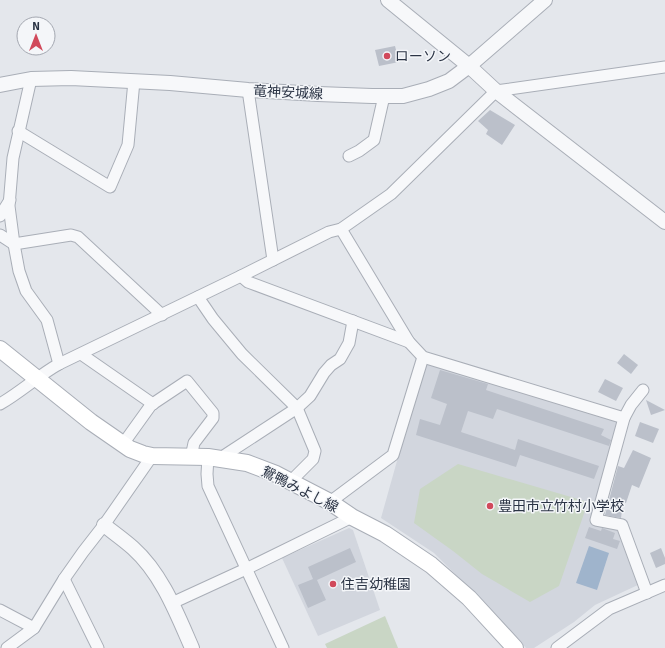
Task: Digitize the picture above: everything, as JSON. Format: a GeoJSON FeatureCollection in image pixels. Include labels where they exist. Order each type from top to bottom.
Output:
{"type":"FeatureCollection","features":[{"type":"Feature","properties":{"kind":"main road","name":"鴛鴨みよし線"},"geometry":{"type":"LineString","coordinates":[[0,349],[91,422],[130,448],[152,456],[213,458],[247,464],[276,474],[330,502],[352,517],[385,534],[431,565],[469,598],[515,648]]}},
{"type":"Feature","properties":{"kind":"street"},"geometry":{"type":"LineString","coordinates":[[388,0],[469,66],[496,91],[665,222]]}},
{"type":"Feature","properties":{"kind":"street","name":"竜神安城線"},"geometry":{"type":"LineString","coordinates":[[0,85],[30,79],[71,78],[170,83],[318,94],[403,96],[429,89],[449,81],[469,66],[545,0]]}},
{"type":"Feature","properties":{"kind":"street"},"geometry":{"type":"LineString","coordinates":[[0,404],[38,380],[48,370],[328,232],[341,229],[391,194],[496,91],[665,67]]}},
{"type":"Feature","properties":{"kind":"street"},"geometry":{"type":"LineString","coordinates":[[30,79],[12,158],[9,206],[19,271],[26,291],[47,320],[60,364]]}},
{"type":"Feature","properties":{"kind":"street"},"geometry":{"type":"LineString","coordinates":[[18,132],[110,186],[128,145],[134,81]]}},
{"type":"Feature","properties":{"kind":"street"},"geometry":{"type":"LineString","coordinates":[[248,90],[273,260]]}},
{"type":"Feature","properties":{"kind":"street"},"geometry":{"type":"LineString","coordinates":[[349,156],[374,140],[384,96]]}},
{"type":"Feature","properties":{"kind":"street"},"geometry":{"type":"LineString","coordinates":[[0,216],[10,200]]}},
{"type":"Feature","properties":{"kind":"street"},"geometry":{"type":"LineString","coordinates":[[341,229],[409,342],[423,357],[624,418]]}},
{"type":"Feature","properties":{"kind":"street"},"geometry":{"type":"LineString","coordinates":[[0,235],[14,244],[71,235],[78,237],[162,315]]}},
{"type":"Feature","properties":{"kind":"street"},"geometry":{"type":"LineString","coordinates":[[241,276],[248,282],[409,342]]}},
{"type":"Feature","properties":{"kind":"street"},"geometry":{"type":"LineString","coordinates":[[198,297],[213,319],[242,354],[297,408],[315,451],[313,459],[290,482]]}},
{"type":"Feature","properties":{"kind":"street"},"geometry":{"type":"LineString","coordinates":[[283,648],[208,486],[207,474],[213,458],[297,408],[310,396],[324,373],[331,365],[340,359],[349,343],[353,321]]}},
{"type":"Feature","properties":{"kind":"street"},"geometry":{"type":"LineString","coordinates":[[82,354],[153,404]]}},
{"type":"Feature","properties":{"kind":"street"},"geometry":{"type":"LineString","coordinates":[[330,502],[393,455],[423,357]]}},
{"type":"Feature","properties":{"kind":"street"},"geometry":{"type":"LineString","coordinates":[[124,444],[153,404],[187,381],[214,413],[213,418],[194,443],[191,457]]}},
{"type":"Feature","properties":{"kind":"street"},"geometry":{"type":"LineString","coordinates":[[644,390],[631,405],[624,418],[596,520],[622,525],[647,594]]}},
{"type":"Feature","properties":{"kind":"street"},"geometry":{"type":"LineString","coordinates":[[9,647],[34,628],[64,579],[104,526],[152,456]]}},
{"type":"Feature","properties":{"kind":"street"},"geometry":{"type":"LineString","coordinates":[[172,603],[246,569],[352,517]]}},
{"type":"Feature","properties":{"kind":"street"},"geometry":{"type":"LineString","coordinates":[[104,526],[134,549],[158,578],[172,603],[192,648]]}},
{"type":"Feature","properties":{"kind":"street"},"geometry":{"type":"LineString","coordinates":[[64,579],[98,648]]}},
{"type":"Feature","properties":{"kind":"street"},"geometry":{"type":"LineString","coordinates":[[557,648],[609,609],[665,585]]}},
{"type":"Feature","properties":{"kind":"street"},"geometry":{"type":"LineString","coordinates":[[0,610],[34,628]]}},
{"type":"Feature","properties":{"kind":"shaded area","name":"豊田市立竹村小学校"},"geometry":{"type":"Polygon","coordinates":[[[425,361],[619,421],[601,493],[591,523],[617,528],[640,584],[595,605],[574,622],[534,648],[526,648],[489,608],[434,553],[381,518],[425,361]]]}},
{"type":"Feature","properties":{"kind":"shaded area","name":"住吉幼稚園"},"geometry":{"type":"Polygon","coordinates":[[[349,528],[353,530],[380,610],[318,636],[282,558],[349,528]]]}},
{"type":"Feature","properties":{"kind":"green space"},"geometry":{"type":"Polygon","coordinates":[[[458,464],[588,502],[559,586],[530,602],[482,574],[414,523],[420,489],[458,464]]]}},
{"type":"Feature","properties":{"kind":"green space"},"geometry":{"type":"Polygon","coordinates":[[[385,616],[398,648],[327,648],[325,644],[385,616]]]}},
{"type":"Feature","properties":{"kind":"water"},"geometry":{"type":"Polygon","coordinates":[[[589,546],[609,553],[597,590],[576,583],[589,546]]]}},
{"type":"Feature","properties":{"kind":"building","name":"ローソン"},"geometry":{"type":"Polygon","coordinates":[[[395,46],[399,62],[379,66],[375,50],[395,46]]]}},
{"type":"Feature","properties":{"kind":"building"},"geometry":{"type":"Polygon","coordinates":[[[490,110],[515,125],[502,145],[486,134],[488,130],[478,121],[490,110]]]}},
{"type":"Feature","properties":{"kind":"building"},"geometry":{"type":"Polygon","coordinates":[[[624,354],[638,365],[631,374],[617,363],[624,354]]]}},
{"type":"Feature","properties":{"kind":"building"},"geometry":{"type":"Polygon","coordinates":[[[440,370],[488,384],[486,390],[604,429],[601,435],[611,440],[609,446],[497,409],[493,419],[468,411],[461,432],[515,450],[518,439],[599,466],[594,479],[520,455],[516,467],[416,435],[420,419],[440,425],[447,404],[431,398],[440,370]]]}},
{"type":"Feature","properties":{"kind":"building"},"geometry":{"type":"Polygon","coordinates":[[[605,379],[623,388],[616,401],[598,392],[605,379]]]}},
{"type":"Feature","properties":{"kind":"building"},"geometry":{"type":"Polygon","coordinates":[[[646,400],[665,410],[651,415],[646,400]]]}},
{"type":"Feature","properties":{"kind":"building"},"geometry":{"type":"Polygon","coordinates":[[[640,422],[659,429],[653,443],[635,436],[640,422]]]}},
{"type":"Feature","properties":{"kind":"building"},"geometry":{"type":"Polygon","coordinates":[[[633,450],[651,458],[639,488],[632,485],[626,503],[623,502],[621,518],[605,515],[618,466],[624,468],[633,450]]]}},
{"type":"Feature","properties":{"kind":"building"},"geometry":{"type":"Polygon","coordinates":[[[589,527],[601,531],[602,528],[615,533],[613,539],[620,541],[617,549],[585,538],[589,527]]]}},
{"type":"Feature","properties":{"kind":"building"},"geometry":{"type":"Polygon","coordinates":[[[350,548],[356,562],[317,580],[326,600],[308,608],[298,585],[313,579],[308,567],[350,548]]]}},
{"type":"Feature","properties":{"kind":"building"},"geometry":{"type":"Polygon","coordinates":[[[661,548],[665,558],[665,564],[656,568],[650,553],[661,548]]]}},
{"type":"Feature","properties":{"kind":"place","name":"ローソン"},"geometry":{"type":"Point","coordinates":[387,56]}},
{"type":"Feature","properties":{"kind":"place","name":"豊田市立竹村小学校"},"geometry":{"type":"Point","coordinates":[490,506]}},
{"type":"Feature","properties":{"kind":"place","name":"住吉幼稚園"},"geometry":{"type":"Point","coordinates":[333,584]}}]}
